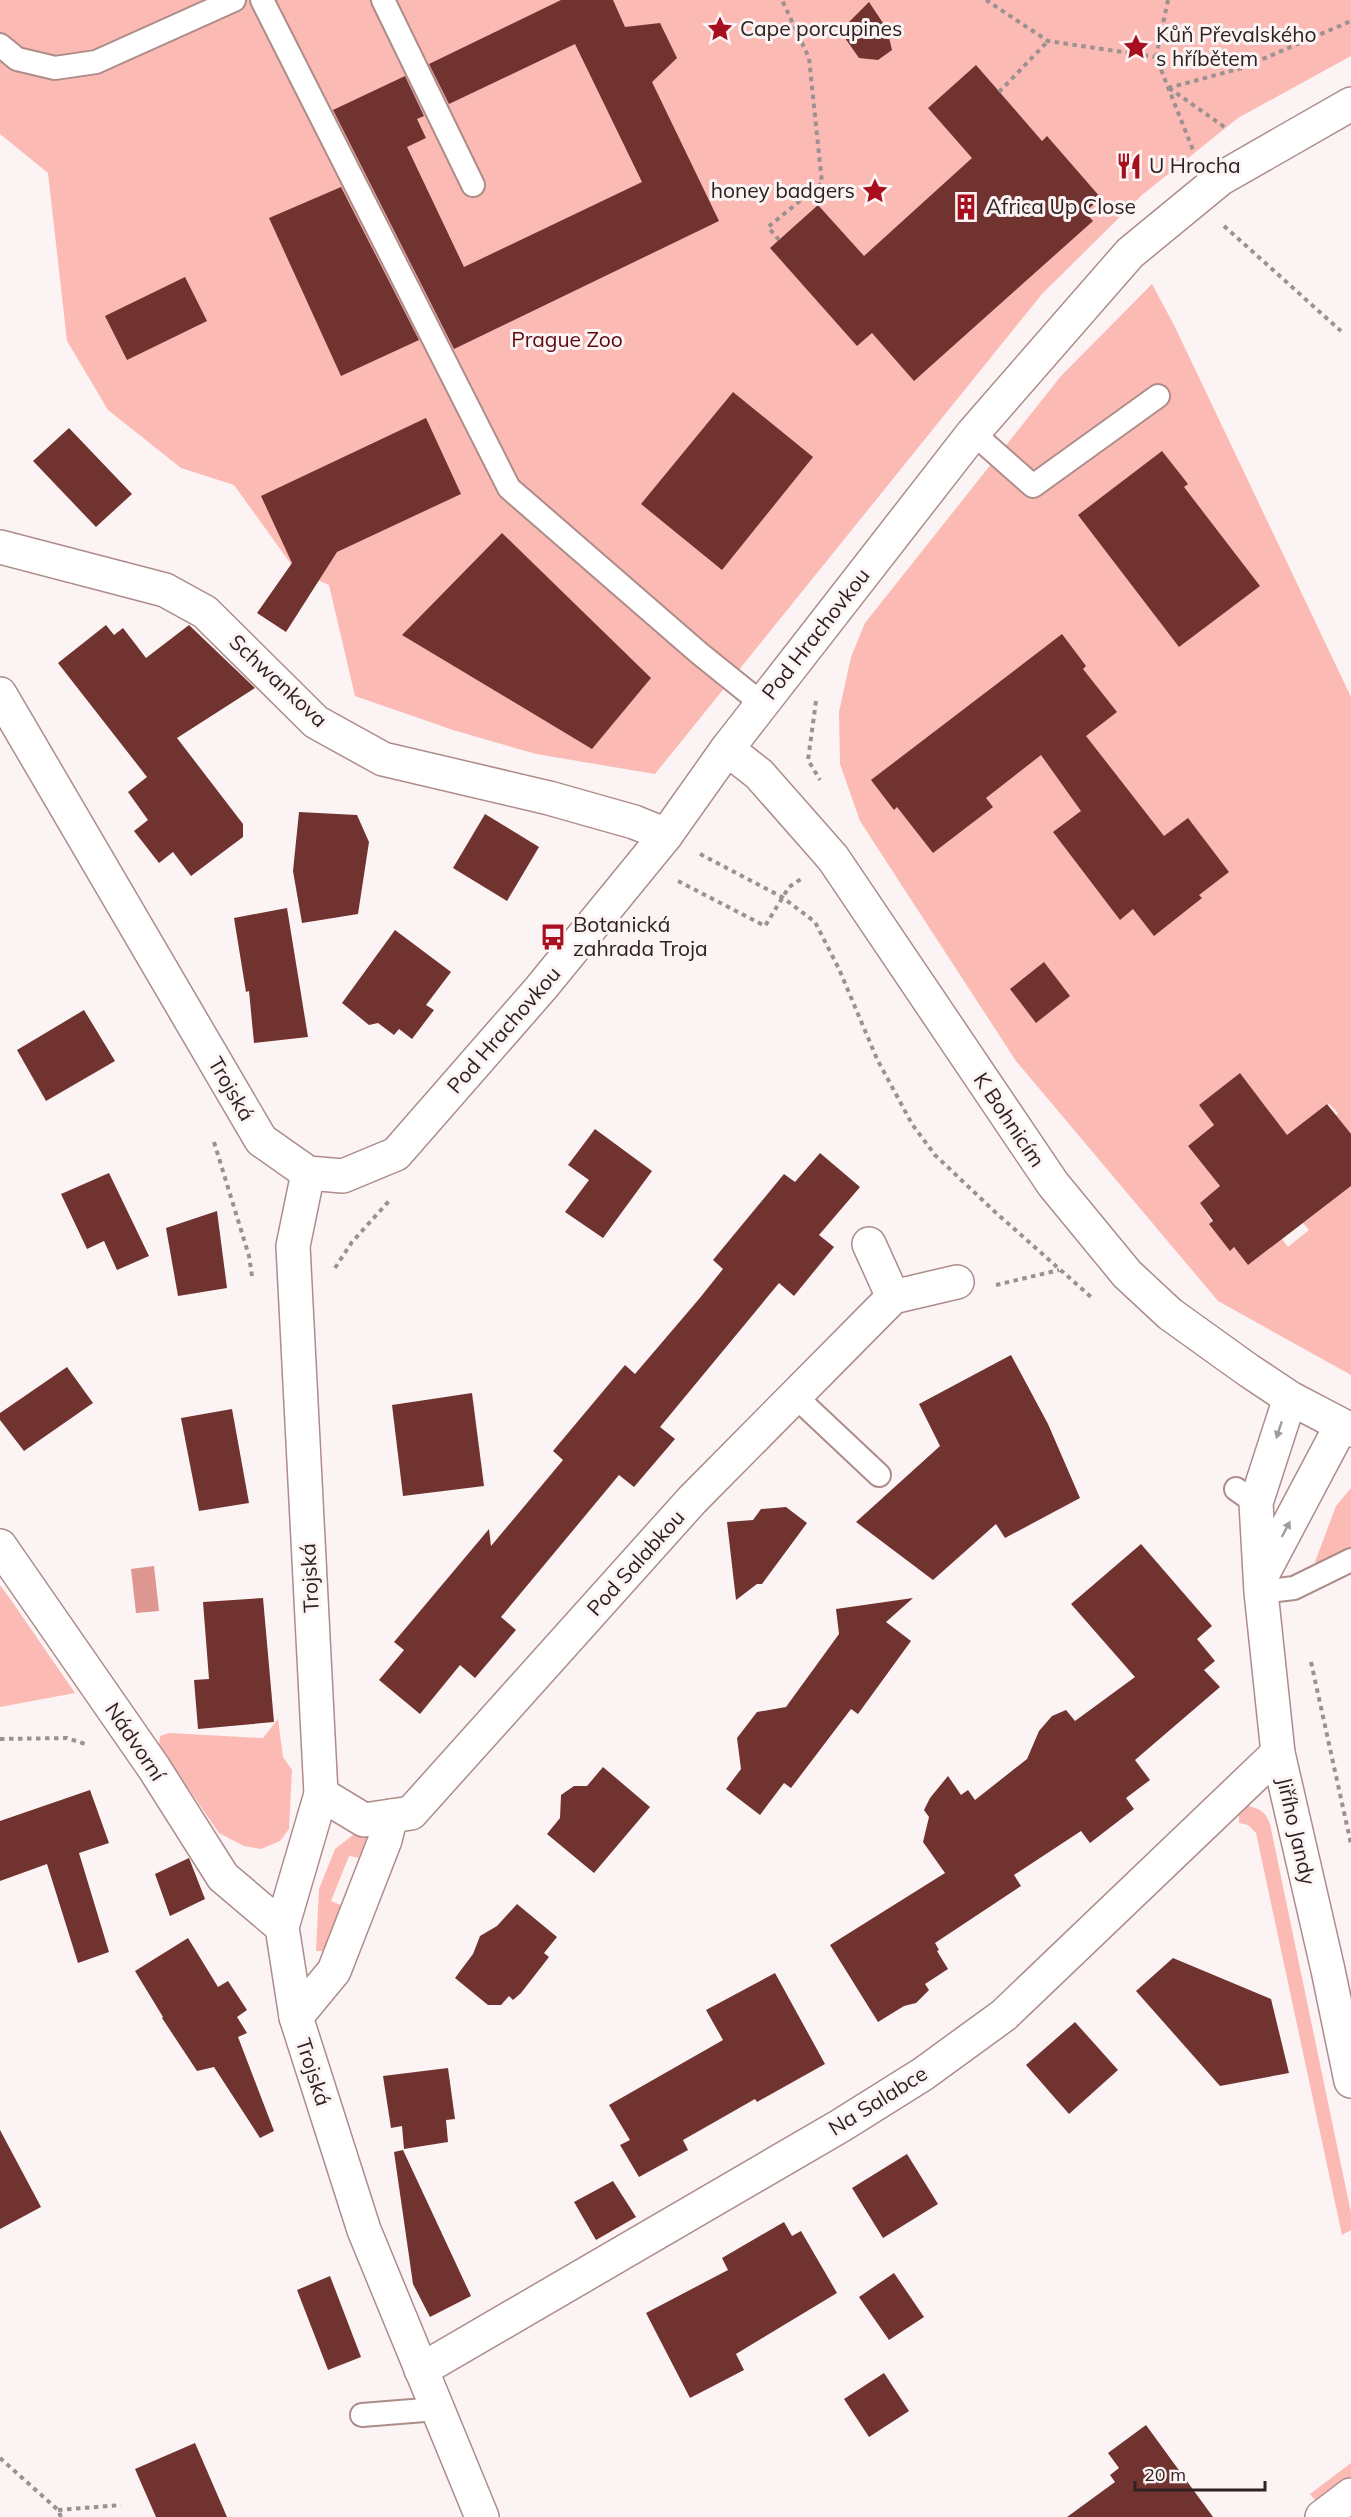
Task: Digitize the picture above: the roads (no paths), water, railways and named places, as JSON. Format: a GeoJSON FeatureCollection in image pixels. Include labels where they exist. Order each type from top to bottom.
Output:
{"type":"FeatureCollection","features":[{"type":"Feature","properties":{"kind":"street","name":"Pod Hrachovkou"},"geometry":{"type":"LineString","coordinates":[[308,1173],[343,1176],[396,1154],[541,988],[666,835],[761,703],[973,433],[1130,253],[1220,179],[1351,104]]}},
{"type":"Feature","properties":{"kind":"street","name":"Schwankova"},"geometry":{"type":"LineString","coordinates":[[0,547],[165,590],[205,612],[316,722],[383,759],[549,798],[634,822],[666,835]]}},
{"type":"Feature","properties":{"kind":"street","name":"Trojská"},"geometry":{"type":"LineString","coordinates":[[0,694],[261,1140],[308,1173],[293,1246],[321,1794],[282,1927],[296,2017],[364,2230],[482,2517]]}},
{"type":"Feature","properties":{"kind":"street","name":"K Bohnicím"},"geometry":{"type":"LineString","coordinates":[[727,749],[759,774],[833,858],[1053,1184],[1128,1274],[1170,1314],[1290,1398],[1346,1428]]}},
{"type":"Feature","properties":{"kind":"street"},"geometry":{"type":"LineString","coordinates":[[869,1244],[893,1297],[957,1282]]}},
{"type":"Feature","properties":{"kind":"street","name":"Pod Salabkou"},"geometry":{"type":"LineString","coordinates":[[321,1794],[364,1820],[411,1813],[692,1500],[893,1297]]}},
{"type":"Feature","properties":{"kind":"street","name":"Jiřího Jandy"},"geometry":{"type":"LineString","coordinates":[[1290,1398],[1246,1496],[1261,1585],[1278,1753],[1351,2081]]}},
{"type":"Feature","properties":{"kind":"street"},"geometry":{"type":"LineString","coordinates":[[1261,1585],[1346,1428]]}},
{"type":"Feature","properties":{"kind":"street","name":"Nádvorní"},"geometry":{"type":"LineString","coordinates":[[0,1546],[148,1759],[223,1877],[282,1927]]}},
{"type":"Feature","properties":{"kind":"street","name":"Na Salabce"},"geometry":{"type":"LineString","coordinates":[[421,2370],[840,2126],[932,2067],[1004,2015],[1278,1753]]}},
{"type":"Feature","properties":{"kind":"street"},"geometry":{"type":"LineString","coordinates":[[296,2017],[334,1971],[385,1840],[391,1816]]}},
{"type":"Feature","properties":{"kind":"street"},"geometry":{"type":"LineString","coordinates":[[1322,2517],[1351,2496]]}},
{"type":"Feature","properties":{"kind":"lane"},"geometry":{"type":"LineString","coordinates":[[0,45],[17,59],[55,68],[96,62],[234,0]]}},
{"type":"Feature","properties":{"kind":"lane"},"geometry":{"type":"LineString","coordinates":[[262,0],[509,488],[699,653],[761,703]]}},
{"type":"Feature","properties":{"kind":"lane"},"geometry":{"type":"LineString","coordinates":[[383,0],[473,185]]}},
{"type":"Feature","properties":{"kind":"lane"},"geometry":{"type":"LineString","coordinates":[[973,433],[1033,486],[1158,396]]}},
{"type":"Feature","properties":{"kind":"lane"},"geometry":{"type":"LineString","coordinates":[[795,1396],[879,1475]]}},
{"type":"Feature","properties":{"kind":"lane"},"geometry":{"type":"LineString","coordinates":[[1261,1585],[1294,1588],[1351,1560]]}},
{"type":"Feature","properties":{"kind":"lane"},"geometry":{"type":"LineString","coordinates":[[362,2415],[437,2409]]}},
{"type":"Feature","properties":{"kind":"place","name":"Cape porcupines"},"geometry":{"type":"Point","coordinates":[720,29]}},
{"type":"Feature","properties":{"kind":"place","name":"Kůň Převalského s hříbětem"},"geometry":{"type":"Point","coordinates":[1136,47]}},
{"type":"Feature","properties":{"kind":"place","name":"U Hrocha"},"geometry":{"type":"Point","coordinates":[1129,166]}},
{"type":"Feature","properties":{"kind":"place","name":"honey badgers"},"geometry":{"type":"Point","coordinates":[875,191]}},
{"type":"Feature","properties":{"kind":"place","name":"Africa Up Close"},"geometry":{"type":"Point","coordinates":[966,207]}},
{"type":"Feature","properties":{"kind":"place","name":"Botanická zahrada Troja"},"geometry":{"type":"Point","coordinates":[553,937]}},
{"type":"Feature","properties":{"kind":"park label","name":"Prague Zoo"},"geometry":{"type":"Point","coordinates":[567,340]}}]}
